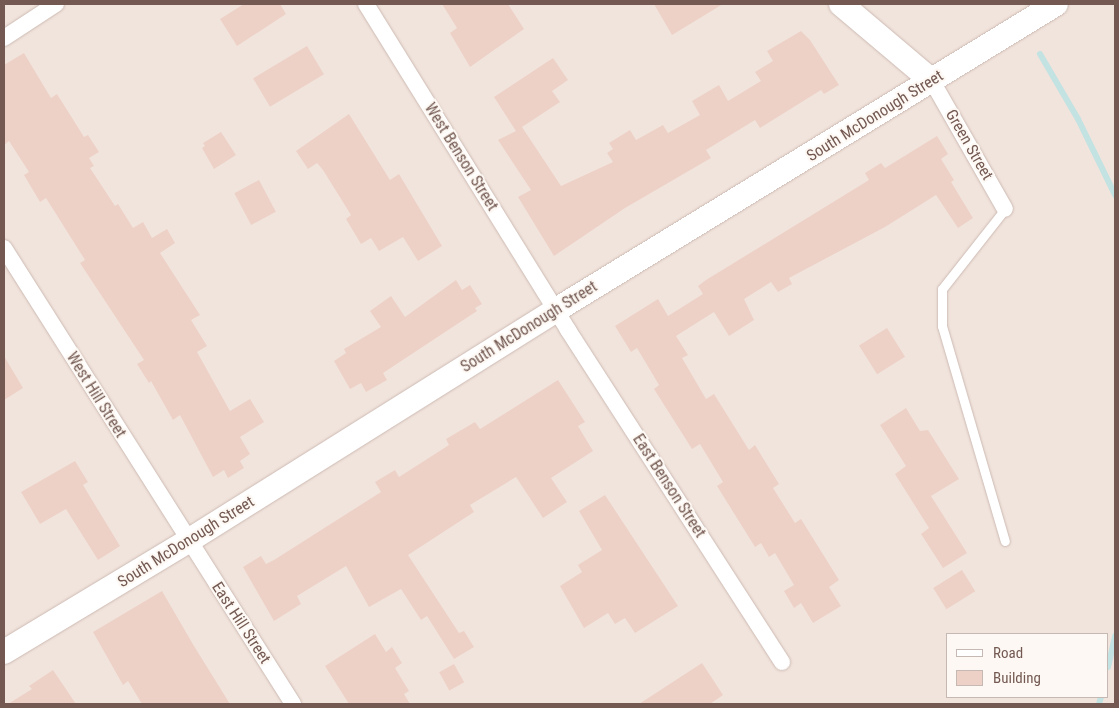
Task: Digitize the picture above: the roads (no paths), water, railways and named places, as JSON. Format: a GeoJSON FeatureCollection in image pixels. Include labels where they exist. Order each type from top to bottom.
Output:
{"type":"FeatureCollection","features":[{"type":"Feature","properties":{"kind":"street"},"geometry":{"type":"LineString","coordinates":[[4,38],[56,4]]}},
{"type":"Feature","properties":{"kind":"street","name":"West Benson Street"},"geometry":{"type":"LineString","coordinates":[[366,4],[556,310]]}},
{"type":"Feature","properties":{"kind":"street"},"geometry":{"type":"LineString","coordinates":[[841,4],[932,81]]}},
{"type":"Feature","properties":{"kind":"street","name":"South McDonough Street"},"geometry":{"type":"LineString","coordinates":[[4,652],[188,541],[556,310],[1056,4]]}},
{"type":"Feature","properties":{"kind":"street","name":"Green Street"},"geometry":{"type":"LineString","coordinates":[[932,81],[1005,209]]}},
{"type":"Feature","properties":{"kind":"street","name":"West Hill Street"},"geometry":{"type":"LineString","coordinates":[[4,248],[188,541]]}},
{"type":"Feature","properties":{"kind":"street","name":"East Benson Street"},"geometry":{"type":"LineString","coordinates":[[556,310],[782,662]]}},
{"type":"Feature","properties":{"kind":"street","name":"East Hill Street"},"geometry":{"type":"LineString","coordinates":[[188,541],[293,704]]}},
{"type":"Feature","properties":{"kind":"lane"},"geometry":{"type":"LineString","coordinates":[[1005,209],[942,289],[942,326],[1005,540]]}},
{"type":"Feature","properties":{"kind":"waterway"},"geometry":{"type":"LineString","coordinates":[[1040,54],[1078,119],[1115,195]]}},
{"type":"Feature","properties":{"kind":"waterway"},"geometry":{"type":"LineString","coordinates":[[1109,663],[1115,636]]}},
{"type":"Feature","properties":{"kind":"waterway"},"geometry":{"type":"LineString","coordinates":[[1099,704],[1101,698]]}}]}
